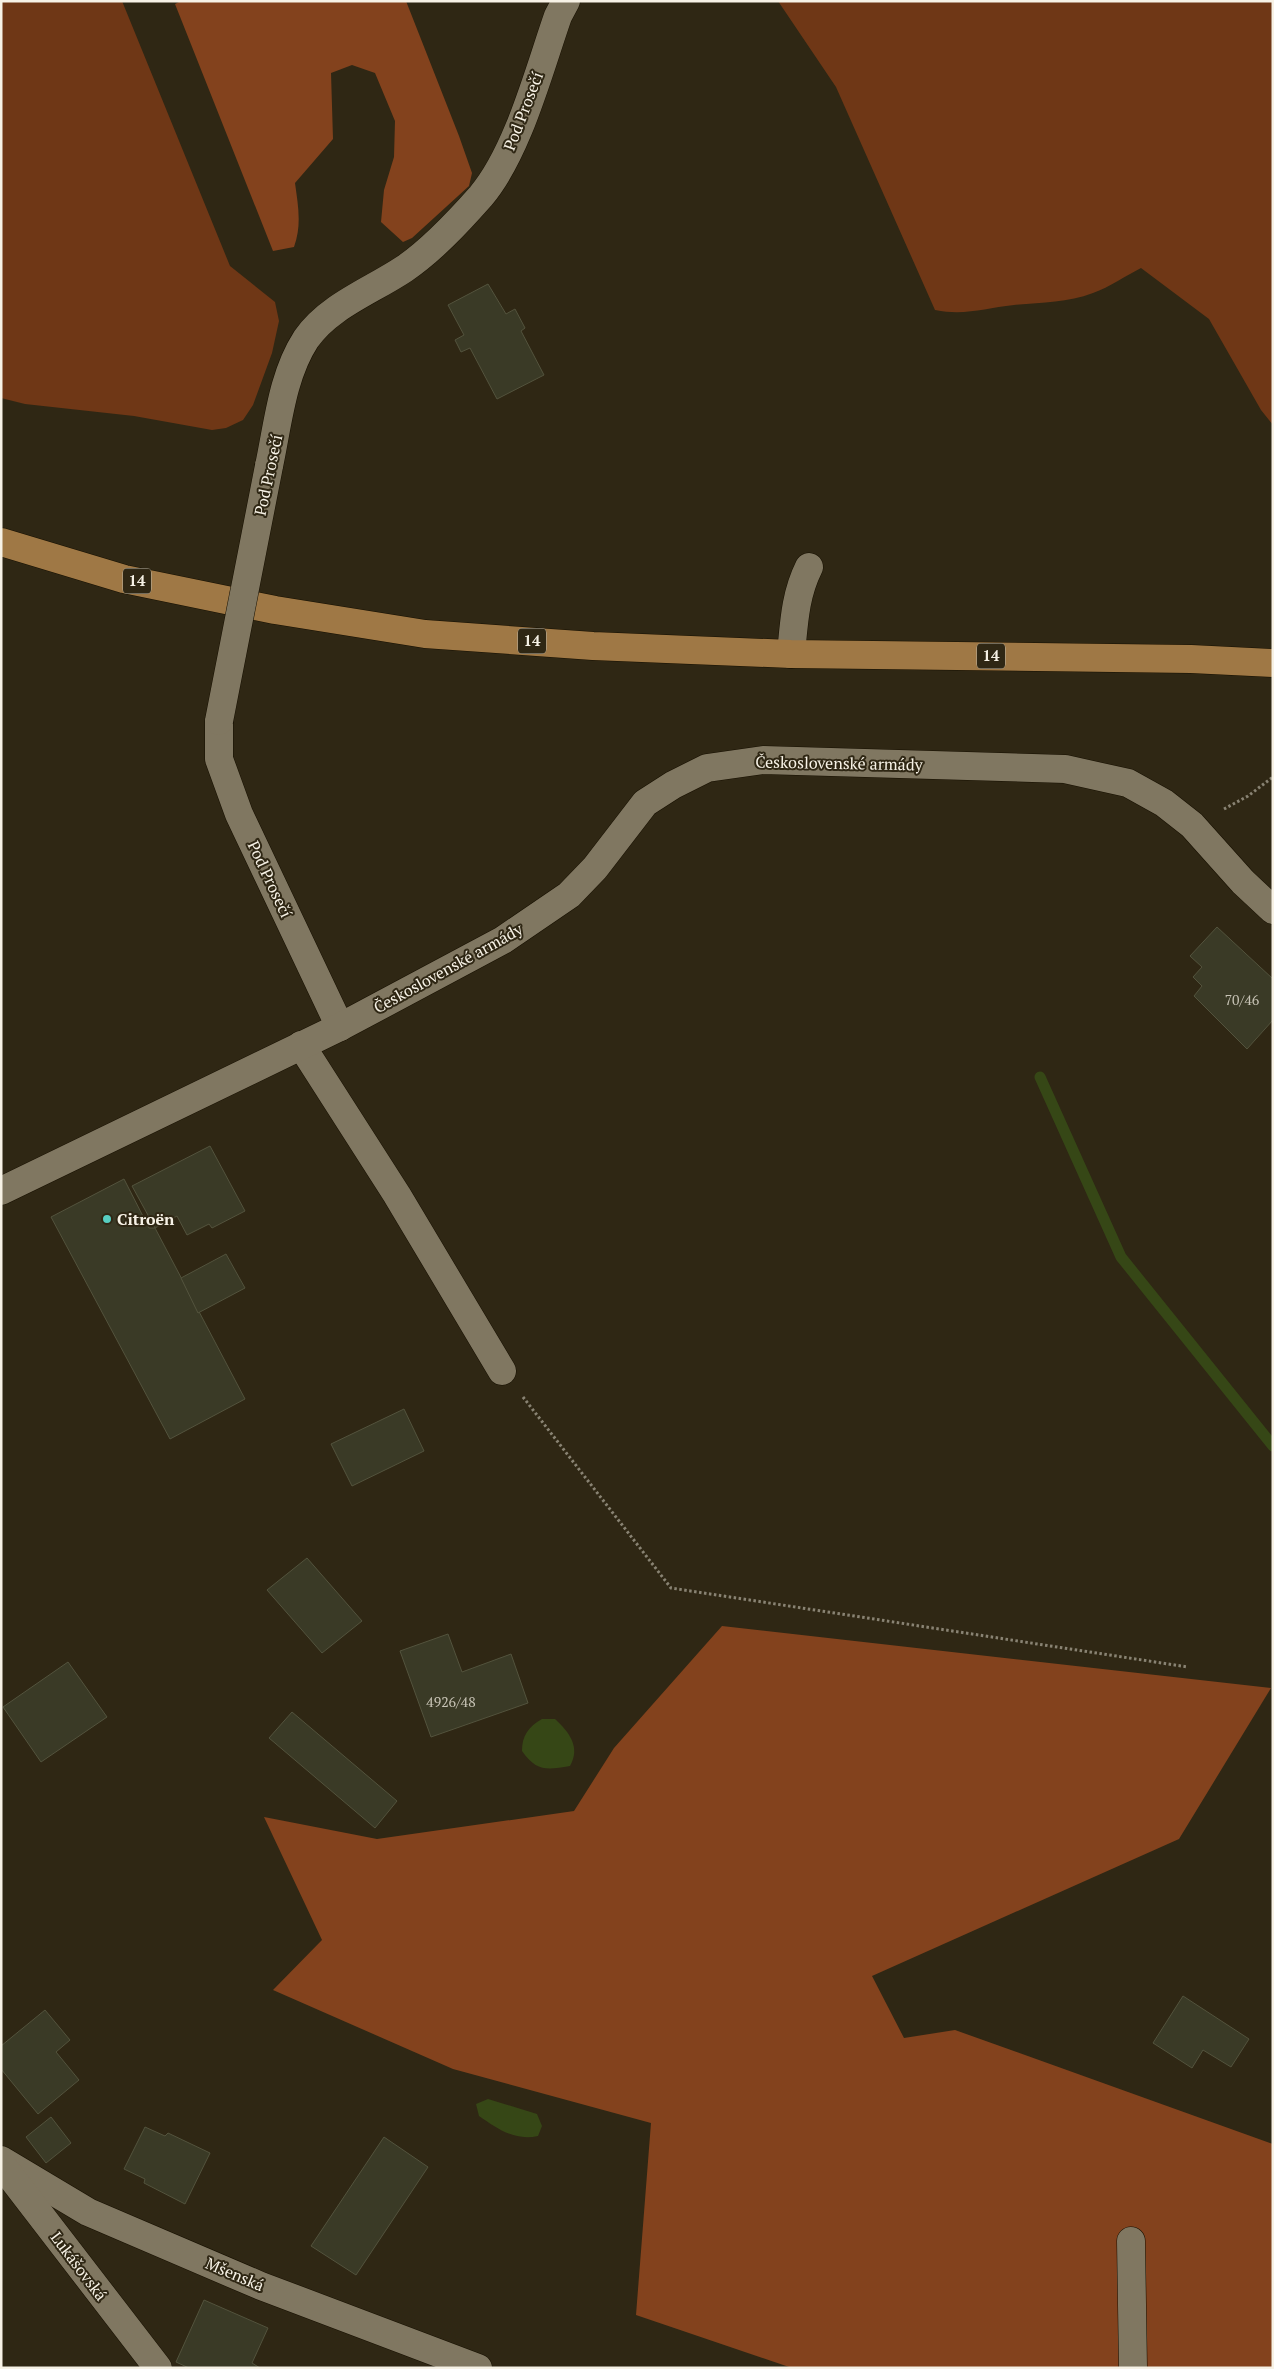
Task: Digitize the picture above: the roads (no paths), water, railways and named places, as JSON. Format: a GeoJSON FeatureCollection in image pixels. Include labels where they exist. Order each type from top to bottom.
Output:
{"type":"FeatureCollection","features":[{"type":"Feature","properties":{"kind":"main road","name":"14"},"geometry":{"type":"LineString","coordinates":[[1,542],[124,579],[275,610],[425,634],[593,646],[791,654],[1191,659],[1273,663]]}},
{"type":"Feature","properties":{"kind":"street","name":"Pod Prosečí"},"geometry":{"type":"LineString","coordinates":[[340,1027],[239,814],[219,758],[218,721],[290,369],[306,339],[329,314],[405,268],[438,240],[482,195],[510,149],[558,16],[566,1]]}},
{"type":"Feature","properties":{"kind":"street"},"geometry":{"type":"LineString","coordinates":[[791,654],[796,601],[800,586],[809,567]]}},
{"type":"Feature","properties":{"kind":"street","name":"Československé armády"},"geometry":{"type":"LineString","coordinates":[[1,1191],[340,1027],[503,940],[569,895],[595,868],[645,803],[672,784],[707,768],[763,760],[1066,769],[1128,783],[1164,803],[1192,825],[1243,882],[1273,910]]}},
{"type":"Feature","properties":{"kind":"street"},"geometry":{"type":"LineString","coordinates":[[301,1045],[397,1195],[502,1372]]}},
{"type":"Feature","properties":{"kind":"street","name":"Mšenská"},"geometry":{"type":"LineString","coordinates":[[1,2160],[88,2212],[261,2286],[478,2368]]}},
{"type":"Feature","properties":{"kind":"street","name":"Lukášovská"},"geometry":{"type":"LineString","coordinates":[[1,2164],[158,2368]]}},
{"type":"Feature","properties":{"kind":"street"},"geometry":{"type":"LineString","coordinates":[[1131,2241],[1133,2368]]}},
{"type":"Feature","properties":{"kind":"waterway"},"geometry":{"type":"LineString","coordinates":[[1040,1077],[1121,1257],[1273,1446]]}},
{"type":"Feature","properties":{"kind":"place","name":"Citroën"},"geometry":{"type":"Point","coordinates":[107,1219]}}]}
